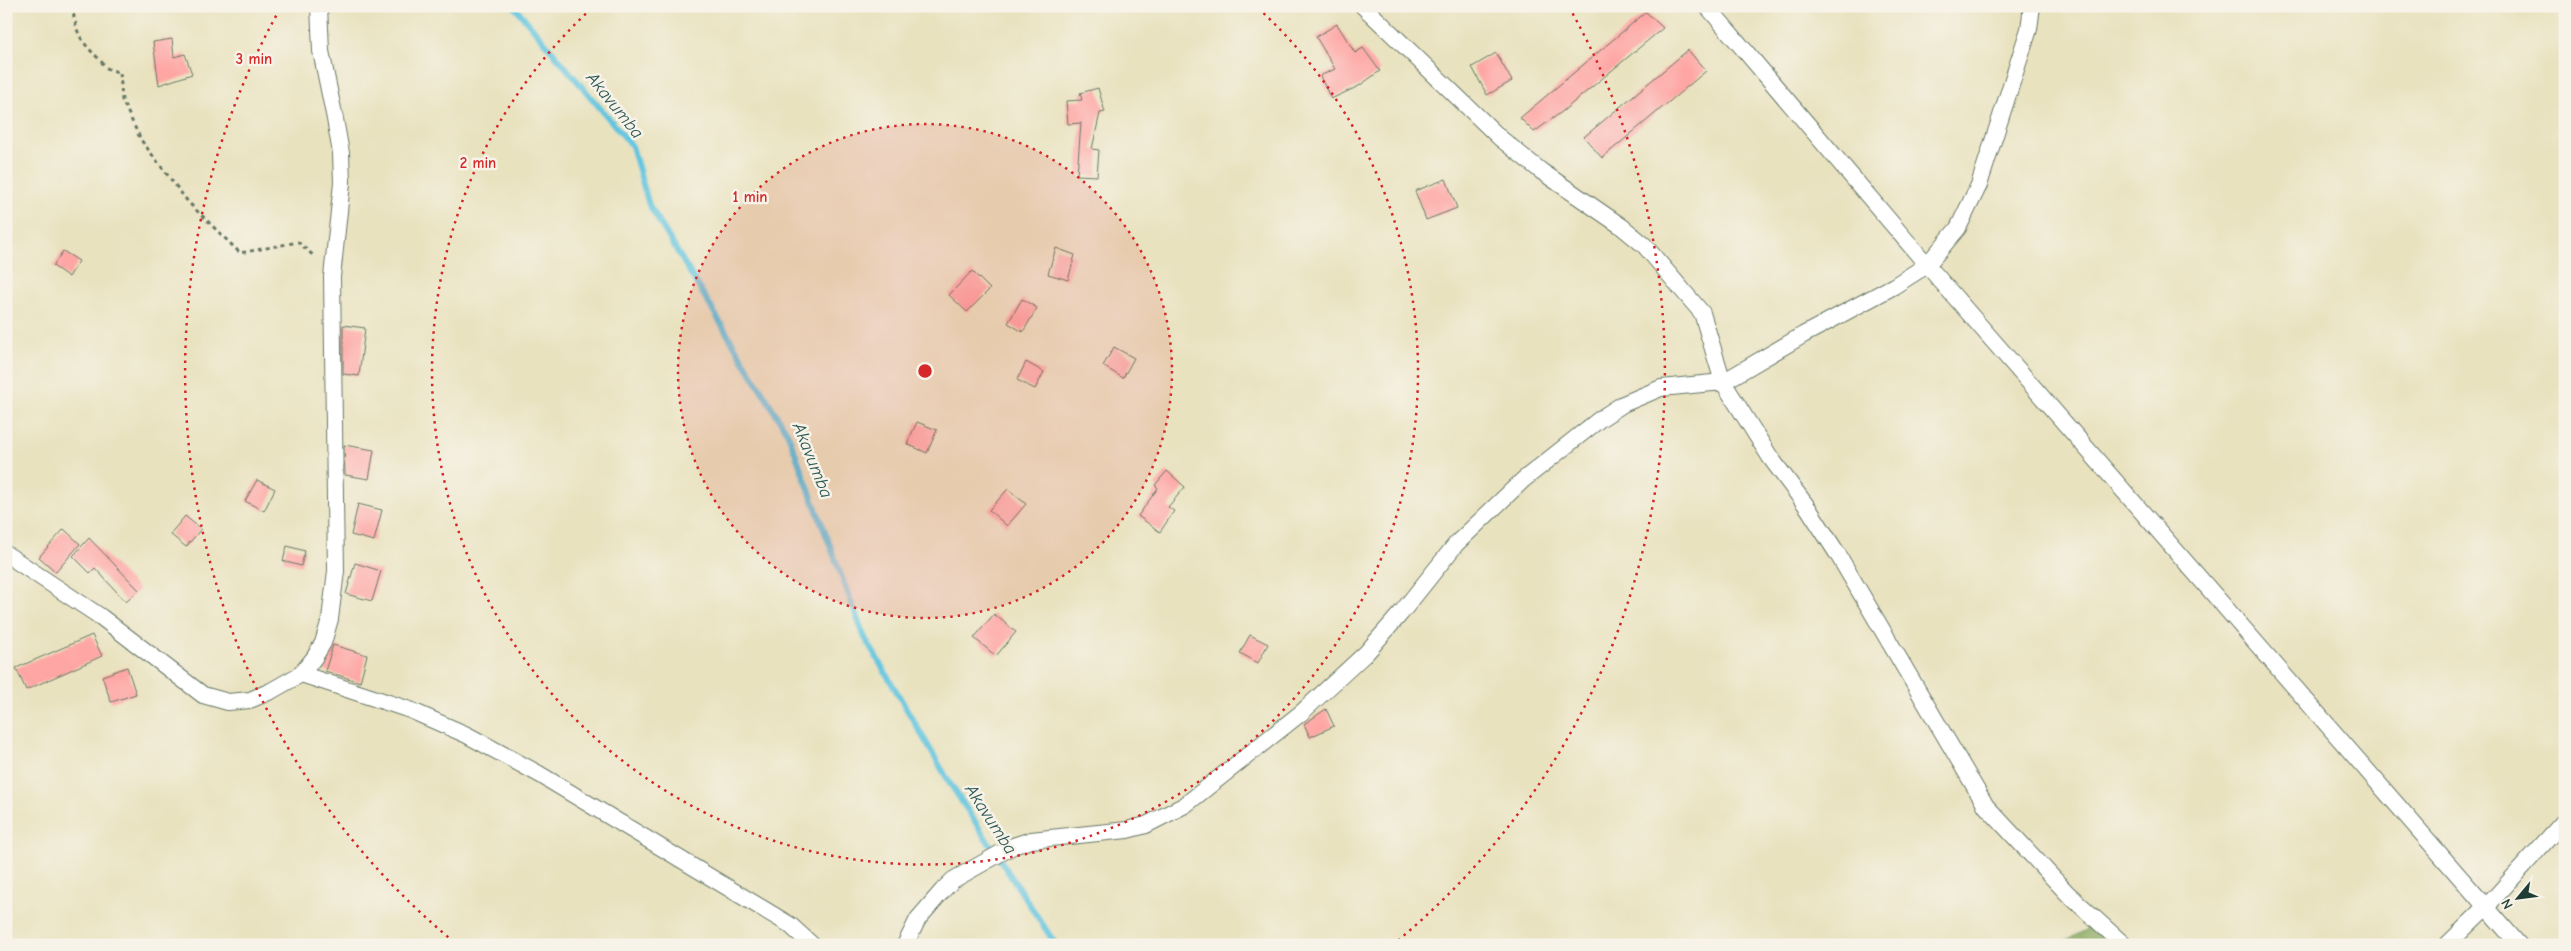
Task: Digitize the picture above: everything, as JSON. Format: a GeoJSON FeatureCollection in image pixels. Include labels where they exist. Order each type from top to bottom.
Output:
{"type":"FeatureCollection","features":[{"type":"Feature","properties":{"kind":"street"},"geometry":{"type":"LineString","coordinates":[[6,554],[101,618],[204,695],[228,702],[250,700],[271,691],[301,674],[323,643],[330,619],[336,570],[332,277],[342,183],[337,128],[321,51],[319,6]]}},
{"type":"Feature","properties":{"kind":"street"},"geometry":{"type":"LineString","coordinates":[[1363,6],[1500,138],[1541,171],[1621,226],[1644,245],[1702,313],[1723,382],[1770,457],[1808,508],[1837,553],[1986,806],[2066,892],[2124,945]]}},
{"type":"Feature","properties":{"kind":"street"},"geometry":{"type":"LineString","coordinates":[[1707,6],[1927,264],[2519,945]]}},
{"type":"Feature","properties":{"kind":"street"},"geometry":{"type":"LineString","coordinates":[[905,945],[918,919],[948,885],[1013,846],[1031,840],[1127,830],[1154,822],[1185,805],[1301,713],[1368,652],[1456,544],[1523,480],[1569,441],[1623,404],[1661,388],[1723,382],[1803,335],[1894,286],[1927,264],[1958,228],[1979,185],[2029,29],[2032,6]]}},
{"type":"Feature","properties":{"kind":"street"},"geometry":{"type":"LineString","coordinates":[[301,674],[425,716],[511,757],[790,925],[812,945]]}},
{"type":"Feature","properties":{"kind":"street"},"geometry":{"type":"LineString","coordinates":[[2447,945],[2487,906],[2565,820]]}},
{"type":"Feature","properties":{"kind":"path"},"geometry":{"type":"LineString","coordinates":[[72,6],[79,37],[84,46],[106,70],[120,72],[122,100],[141,140],[200,215],[218,229],[240,253],[298,242],[318,261]]}},
{"type":"Feature","properties":{"kind":"green space"},"geometry":{"type":"Polygon","coordinates":[[[2090,928],[2110,945],[2056,945],[2090,928]]]}},
{"type":"Feature","properties":{"kind":"building"},"geometry":{"type":"Polygon","coordinates":[[[1646,12],[1663,28],[1563,111],[1534,132],[1520,118],[1646,12]]]}},
{"type":"Feature","properties":{"kind":"building"},"geometry":{"type":"Polygon","coordinates":[[[1337,24],[1355,53],[1363,48],[1380,71],[1359,86],[1331,99],[1320,76],[1335,69],[1316,37],[1337,24]]]}},
{"type":"Feature","properties":{"kind":"building"},"geometry":{"type":"Polygon","coordinates":[[[172,39],[174,57],[185,54],[192,74],[159,85],[153,42],[172,39]]]}},
{"type":"Feature","properties":{"kind":"building"},"geometry":{"type":"Polygon","coordinates":[[[1688,50],[1706,71],[1602,158],[1584,137],[1688,50]]]}},
{"type":"Feature","properties":{"kind":"building"},"geometry":{"type":"Polygon","coordinates":[[[1496,53],[1512,81],[1487,95],[1472,67],[1496,53]]]}},
{"type":"Feature","properties":{"kind":"building"},"geometry":{"type":"Polygon","coordinates":[[[1098,88],[1105,112],[1100,113],[1092,149],[1099,150],[1097,176],[1077,175],[1081,123],[1068,124],[1066,101],[1082,100],[1080,93],[1098,88]]]}},
{"type":"Feature","properties":{"kind":"building"},"geometry":{"type":"Polygon","coordinates":[[[1446,179],[1457,208],[1426,220],[1415,191],[1446,179]]]}},
{"type":"Feature","properties":{"kind":"building"},"geometry":{"type":"Polygon","coordinates":[[[1056,248],[1075,255],[1068,280],[1048,274],[1056,248]]]}},
{"type":"Feature","properties":{"kind":"building"},"geometry":{"type":"Polygon","coordinates":[[[63,251],[79,261],[69,277],[53,266],[63,251]]]}},
{"type":"Feature","properties":{"kind":"building"},"geometry":{"type":"Polygon","coordinates":[[[972,271],[990,289],[967,312],[949,295],[972,271]]]}},
{"type":"Feature","properties":{"kind":"building"},"geometry":{"type":"Polygon","coordinates":[[[1022,299],[1037,308],[1023,332],[1008,323],[1022,299]]]}},
{"type":"Feature","properties":{"kind":"building"},"geometry":{"type":"Polygon","coordinates":[[[343,325],[365,328],[359,376],[343,374],[343,325]]]}},
{"type":"Feature","properties":{"kind":"building"},"geometry":{"type":"Polygon","coordinates":[[[1114,347],[1134,358],[1123,378],[1103,366],[1114,347]]]}},
{"type":"Feature","properties":{"kind":"building"},"geometry":{"type":"Polygon","coordinates":[[[1026,362],[1044,372],[1035,389],[1017,380],[1026,362]]]}},
{"type":"Feature","properties":{"kind":"building"},"geometry":{"type":"Polygon","coordinates":[[[917,422],[937,430],[927,453],[907,444],[917,422]]]}},
{"type":"Feature","properties":{"kind":"building"},"geometry":{"type":"Polygon","coordinates":[[[344,445],[374,450],[369,479],[345,475],[344,445]]]}},
{"type":"Feature","properties":{"kind":"building"},"geometry":{"type":"Polygon","coordinates":[[[1167,471],[1185,487],[1168,507],[1174,511],[1160,532],[1138,516],[1158,488],[1155,485],[1167,471]]]}},
{"type":"Feature","properties":{"kind":"building"},"geometry":{"type":"Polygon","coordinates":[[[257,480],[275,489],[264,511],[245,501],[257,480]]]}},
{"type":"Feature","properties":{"kind":"building"},"geometry":{"type":"Polygon","coordinates":[[[1008,489],[1026,504],[1007,526],[989,510],[1008,489]]]}},
{"type":"Feature","properties":{"kind":"building"},"geometry":{"type":"Polygon","coordinates":[[[358,504],[382,510],[374,541],[351,535],[358,504]]]}},
{"type":"Feature","properties":{"kind":"building"},"geometry":{"type":"Polygon","coordinates":[[[185,516],[201,529],[186,547],[170,534],[185,516]]]}},
{"type":"Feature","properties":{"kind":"building"},"geometry":{"type":"Polygon","coordinates":[[[64,529],[80,544],[56,572],[39,557],[64,529]]]}},
{"type":"Feature","properties":{"kind":"building"},"geometry":{"type":"Polygon","coordinates":[[[89,538],[139,590],[126,602],[95,568],[90,573],[73,556],[89,538]]]}},
{"type":"Feature","properties":{"kind":"building"},"geometry":{"type":"Polygon","coordinates":[[[287,546],[305,551],[301,566],[283,561],[287,546]]]}},
{"type":"Feature","properties":{"kind":"building"},"geometry":{"type":"Polygon","coordinates":[[[355,563],[381,571],[372,601],[346,594],[355,563]]]}},
{"type":"Feature","properties":{"kind":"building"},"geometry":{"type":"Polygon","coordinates":[[[994,614],[1016,632],[996,656],[974,638],[994,614]]]}},
{"type":"Feature","properties":{"kind":"building"},"geometry":{"type":"Polygon","coordinates":[[[92,635],[102,656],[26,690],[16,668],[92,635]]]}},
{"type":"Feature","properties":{"kind":"building"},"geometry":{"type":"Polygon","coordinates":[[[1250,635],[1268,644],[1258,663],[1240,653],[1250,635]]]}},
{"type":"Feature","properties":{"kind":"building"},"geometry":{"type":"Polygon","coordinates":[[[333,645],[367,655],[360,682],[325,671],[333,645]]]}},
{"type":"Feature","properties":{"kind":"building"},"geometry":{"type":"Polygon","coordinates":[[[127,667],[136,694],[111,702],[102,676],[127,667]]]}},
{"type":"Feature","properties":{"kind":"building"},"geometry":{"type":"Polygon","coordinates":[[[1326,709],[1334,726],[1310,737],[1304,724],[1326,709]]]}},
{"type":"Feature","properties":{"kind":"waterway","name":"Akavumba"},"geometry":{"type":"LineString","coordinates":[[514,6],[632,146],[649,205],[788,434],[864,636],[951,785],[1056,945]]}}]}
